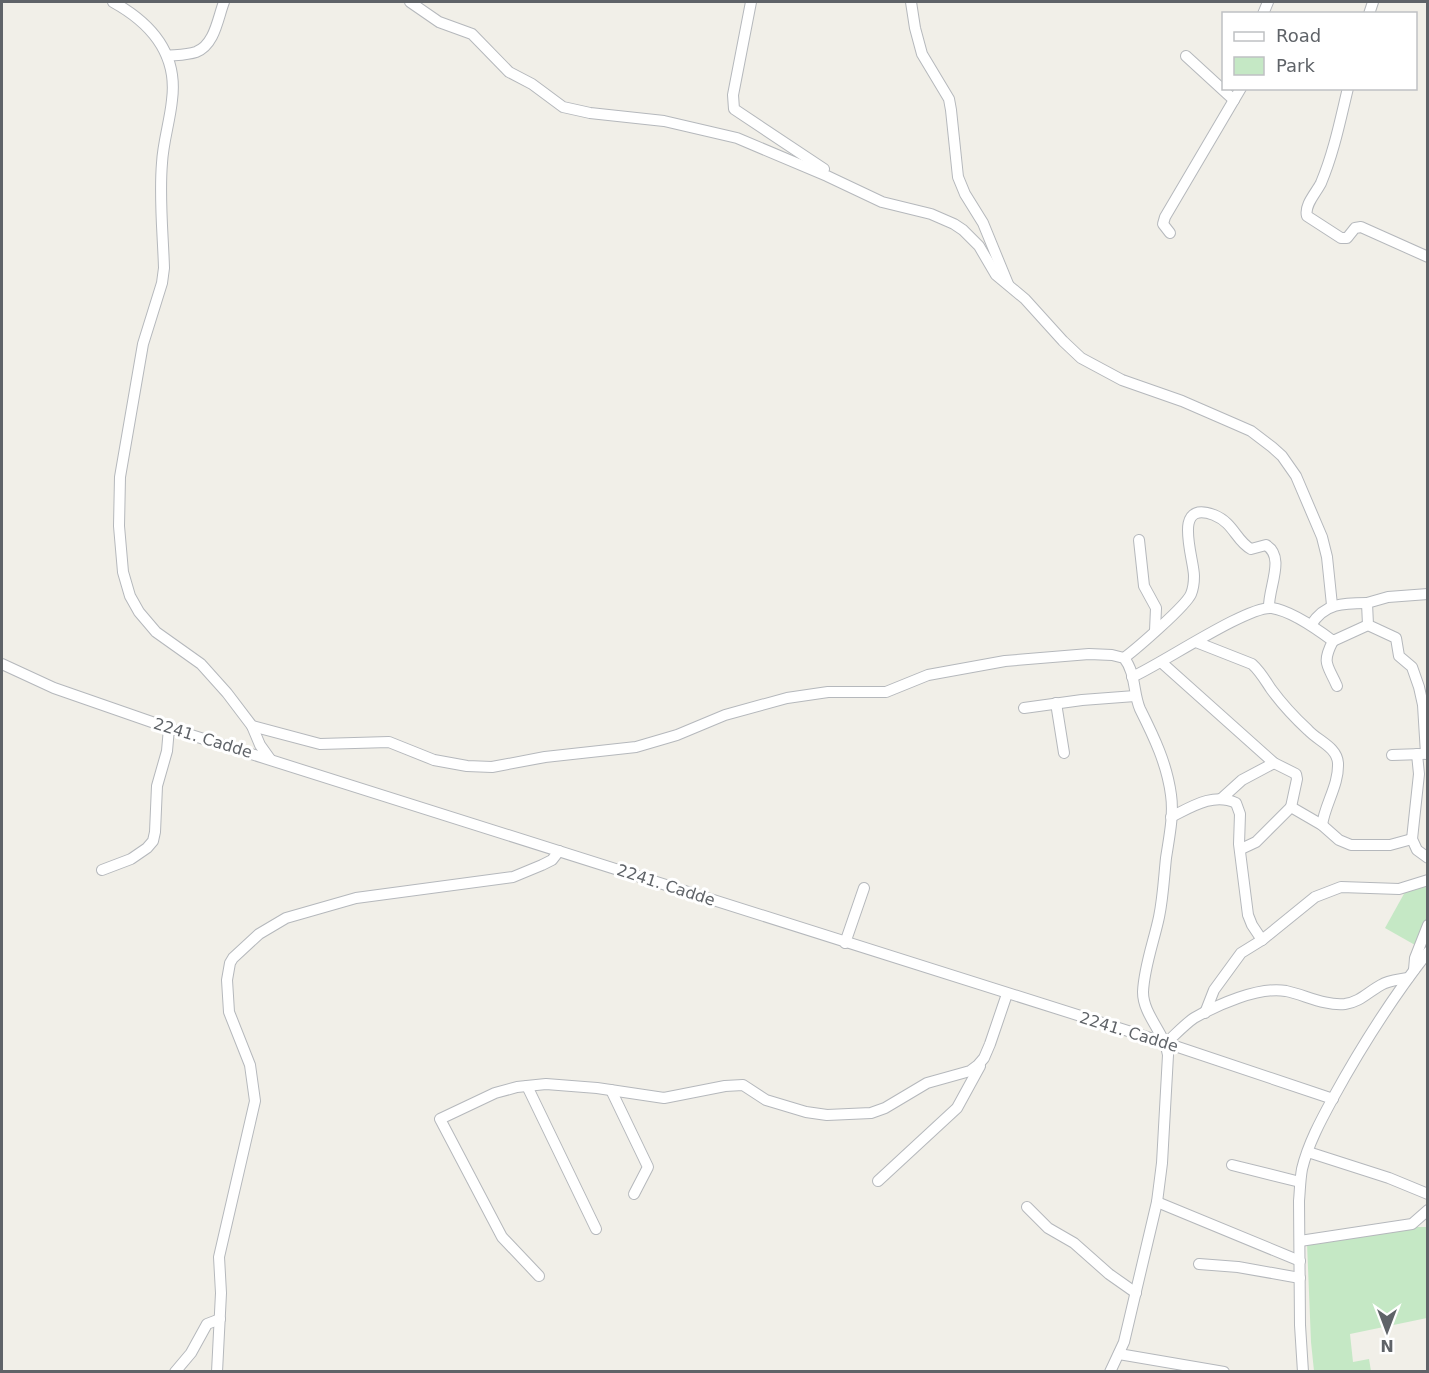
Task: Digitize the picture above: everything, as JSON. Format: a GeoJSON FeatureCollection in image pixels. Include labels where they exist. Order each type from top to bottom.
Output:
{"type":"FeatureCollection","features":[{"type":"Feature","properties":{"kind":"street"},"geometry":{"type":"LineString","coordinates":[[112,2],[134,13],[147,25],[167,56],[173,75],[172,99],[162,154],[164,268],[162,283],[143,344],[120,477],[119,526],[123,572],[130,596],[139,612],[156,632],[201,664],[227,693],[252,726],[260,745],[270,759]]}},
{"type":"Feature","properties":{"kind":"street"},"geometry":{"type":"LineString","coordinates":[[167,56],[202,48],[214,30],[224,2]]}},
{"type":"Feature","properties":{"kind":"street"},"geometry":{"type":"LineString","coordinates":[[410,2],[439,22],[472,34],[509,72],[532,84],[563,107],[590,113],[648,118],[709,130],[750,142],[882,202],[931,214],[954,224],[979,246],[991,270],[1039,313],[1072,351],[1087,362],[1122,380],[1182,401],[1251,431],[1282,456],[1296,477],[1322,537],[1327,557],[1332,605]]}},
{"type":"Feature","properties":{"kind":"street"},"geometry":{"type":"LineString","coordinates":[[751,2],[733,95],[734,109],[792,150],[824,169],[827,176]]}},
{"type":"Feature","properties":{"kind":"street"},"geometry":{"type":"LineString","coordinates":[[911,2],[922,54],[949,99],[958,177],[965,194],[983,223],[1008,284]]}},
{"type":"Feature","properties":{"kind":"street"},"geometry":{"type":"LineString","coordinates":[[1186,56],[1222,89]]}},
{"type":"Feature","properties":{"kind":"street"},"geometry":{"type":"LineString","coordinates":[[1223,90],[1234,100]]}},
{"type":"Feature","properties":{"kind":"street"},"geometry":{"type":"LineString","coordinates":[[1170,233],[1163,224],[1165,217],[1240,90]]}},
{"type":"Feature","properties":{"kind":"street"},"geometry":{"type":"LineString","coordinates":[[1348,90],[1334,151],[1320,185],[1306,210],[1307,216],[1341,238],[1347,238],[1355,228],[1361,227],[1428,256]]}},
{"type":"Feature","properties":{"kind":"street"},"geometry":{"type":"LineString","coordinates":[[1124,658],[1137,649],[1186,601],[1192,592],[1194,575],[1187,530],[1190,519],[1196,514],[1206,513],[1220,518],[1232,527],[1246,547],[1251,549],[1266,544],[1271,548],[1274,552],[1276,568],[1270,590],[1269,608]]}},
{"type":"Feature","properties":{"kind":"street"},"geometry":{"type":"LineString","coordinates":[[1139,540],[1144,586],[1156,608],[1155,631]]}},
{"type":"Feature","properties":{"kind":"street"},"geometry":{"type":"LineString","coordinates":[[1311,626],[1317,616],[1332,605],[1367,603],[1388,597],[1428,594]]}},
{"type":"Feature","properties":{"kind":"street"},"geometry":{"type":"LineString","coordinates":[[1367,603],[1368,625]]}},
{"type":"Feature","properties":{"kind":"street"},"geometry":{"type":"LineString","coordinates":[[1132,677],[1161,662],[1172,653],[1248,614],[1269,608],[1281,611],[1311,626],[1333,641]]}},
{"type":"Feature","properties":{"kind":"street"},"geometry":{"type":"LineString","coordinates":[[1337,686],[1328,671],[1325,660],[1333,641],[1368,625],[1396,638],[1399,656],[1412,667],[1423,705],[1424,754],[1419,774],[1412,839],[1417,850],[1428,858]]}},
{"type":"Feature","properties":{"kind":"street"},"geometry":{"type":"LineString","coordinates":[[1196,642],[1251,664],[1308,730],[1335,753],[1338,764],[1336,779],[1324,812],[1322,825]]}},
{"type":"Feature","properties":{"kind":"street"},"geometry":{"type":"LineString","coordinates":[[252,726],[320,744],[389,742],[434,760],[467,766],[492,767],[545,757],[629,748],[677,735],[725,715],[787,698],[828,692],[886,692],[928,675],[953,669],[1005,661],[1089,654],[1124,658],[1130,666],[1136,696],[1163,758],[1172,796],[1159,914],[1143,995],[1150,1014],[1166,1043],[1167,1068],[1162,1163],[1157,1202],[1136,1293],[1119,1354],[1110,1371]]}},
{"type":"Feature","properties":{"kind":"street"},"geometry":{"type":"LineString","coordinates":[[1161,662],[1274,764],[1294,772],[1297,776],[1291,807],[1256,842],[1240,849]]}},
{"type":"Feature","properties":{"kind":"street","name":"2241. Cadde"},"geometry":{"type":"LineString","coordinates":[[2,664],[54,688],[169,728],[1166,1043],[1333,1099]]}},
{"type":"Feature","properties":{"kind":"street"},"geometry":{"type":"LineString","coordinates":[[1024,708],[1136,696]]}},
{"type":"Feature","properties":{"kind":"street"},"geometry":{"type":"LineString","coordinates":[[1056,704],[1064,753]]}},
{"type":"Feature","properties":{"kind":"street"},"geometry":{"type":"LineString","coordinates":[[102,870],[132,859],[153,841],[157,786],[167,751],[169,728]]}},
{"type":"Feature","properties":{"kind":"street"},"geometry":{"type":"LineString","coordinates":[[1392,755],[1424,754]]}},
{"type":"Feature","properties":{"kind":"street"},"geometry":{"type":"LineString","coordinates":[[1221,799],[1242,780],[1274,764]]}},
{"type":"Feature","properties":{"kind":"street"},"geometry":{"type":"LineString","coordinates":[[1171,817],[1207,800],[1228,799],[1236,803],[1239,808],[1240,849],[1248,915],[1251,925],[1263,940]]}},
{"type":"Feature","properties":{"kind":"street"},"geometry":{"type":"LineString","coordinates":[[1291,807],[1322,825],[1339,840],[1351,845],[1390,845],[1412,839]]}},
{"type":"Feature","properties":{"kind":"street"},"geometry":{"type":"LineString","coordinates":[[217,1371],[220,1318],[219,1257],[255,1101],[250,1065],[229,1012],[227,980],[233,958],[259,934],[286,918],[356,898],[513,877],[542,866],[552,860],[559,851]]}},
{"type":"Feature","properties":{"kind":"street"},"geometry":{"type":"LineString","coordinates":[[1205,1013],[1214,990],[1241,953],[1263,940],[1315,897],[1333,888],[1352,886],[1399,889],[1428,880]]}},
{"type":"Feature","properties":{"kind":"street"},"geometry":{"type":"LineString","coordinates":[[845,943],[864,888]]}},
{"type":"Feature","properties":{"kind":"street"},"geometry":{"type":"LineString","coordinates":[[1411,974],[1428,925]]}},
{"type":"Feature","properties":{"kind":"street"},"geometry":{"type":"LineString","coordinates":[[1303,1371],[1300,1182],[1308,1152],[1333,1099],[1361,1049],[1428,952]]}},
{"type":"Feature","properties":{"kind":"street"},"geometry":{"type":"LineString","coordinates":[[1166,1043],[1192,1019],[1250,994],[1273,990],[1336,1005],[1346,1004],[1361,1000],[1380,985],[1411,974]]}},
{"type":"Feature","properties":{"kind":"street"},"geometry":{"type":"LineString","coordinates":[[878,1180],[957,1108],[990,1044],[1006,994]]}},
{"type":"Feature","properties":{"kind":"street"},"geometry":{"type":"LineString","coordinates":[[539,1276],[502,1237],[440,1119],[495,1093],[546,1084],[664,1098],[725,1086],[742,1085],[766,1100],[806,1112],[827,1115],[871,1113],[885,1108],[919,1087],[937,1079],[970,1071],[982,1062]]}},
{"type":"Feature","properties":{"kind":"street"},"geometry":{"type":"LineString","coordinates":[[528,1086],[596,1229]]}},
{"type":"Feature","properties":{"kind":"street"},"geometry":{"type":"LineString","coordinates":[[611,1090],[648,1167],[634,1194]]}},
{"type":"Feature","properties":{"kind":"street"},"geometry":{"type":"LineString","coordinates":[[1308,1152],[1389,1178],[1428,1194]]}},
{"type":"Feature","properties":{"kind":"street"},"geometry":{"type":"LineString","coordinates":[[1233,1165],[1300,1182]]}},
{"type":"Feature","properties":{"kind":"street"},"geometry":{"type":"LineString","coordinates":[[1157,1202],[1300,1261]]}},
{"type":"Feature","properties":{"kind":"street"},"geometry":{"type":"LineString","coordinates":[[1027,1207],[1048,1228],[1074,1243],[1109,1274],[1136,1293]]}},
{"type":"Feature","properties":{"kind":"street"},"geometry":{"type":"LineString","coordinates":[[1300,1240],[1412,1224],[1428,1210]]}},
{"type":"Feature","properties":{"kind":"street"},"geometry":{"type":"LineString","coordinates":[[1199,1264],[1238,1267],[1300,1278]]}},
{"type":"Feature","properties":{"kind":"street"},"geometry":{"type":"LineString","coordinates":[[175,1371],[191,1353],[207,1324],[220,1318]]}},
{"type":"Feature","properties":{"kind":"street"},"geometry":{"type":"LineString","coordinates":[[1119,1354],[1224,1371]]}},
{"type":"Feature","properties":{"kind":"green space"},"geometry":{"type":"Polygon","coordinates":[[[1427,884],[1426,920],[1415,945],[1385,928],[1405,892],[1427,884]]]}},
{"type":"Feature","properties":{"kind":"green space"},"geometry":{"type":"Polygon","coordinates":[[[1427,1227],[1427,1318],[1350,1334],[1353,1362],[1369,1359],[1371,1371],[1314,1371],[1307,1243],[1427,1227]]]}}]}
